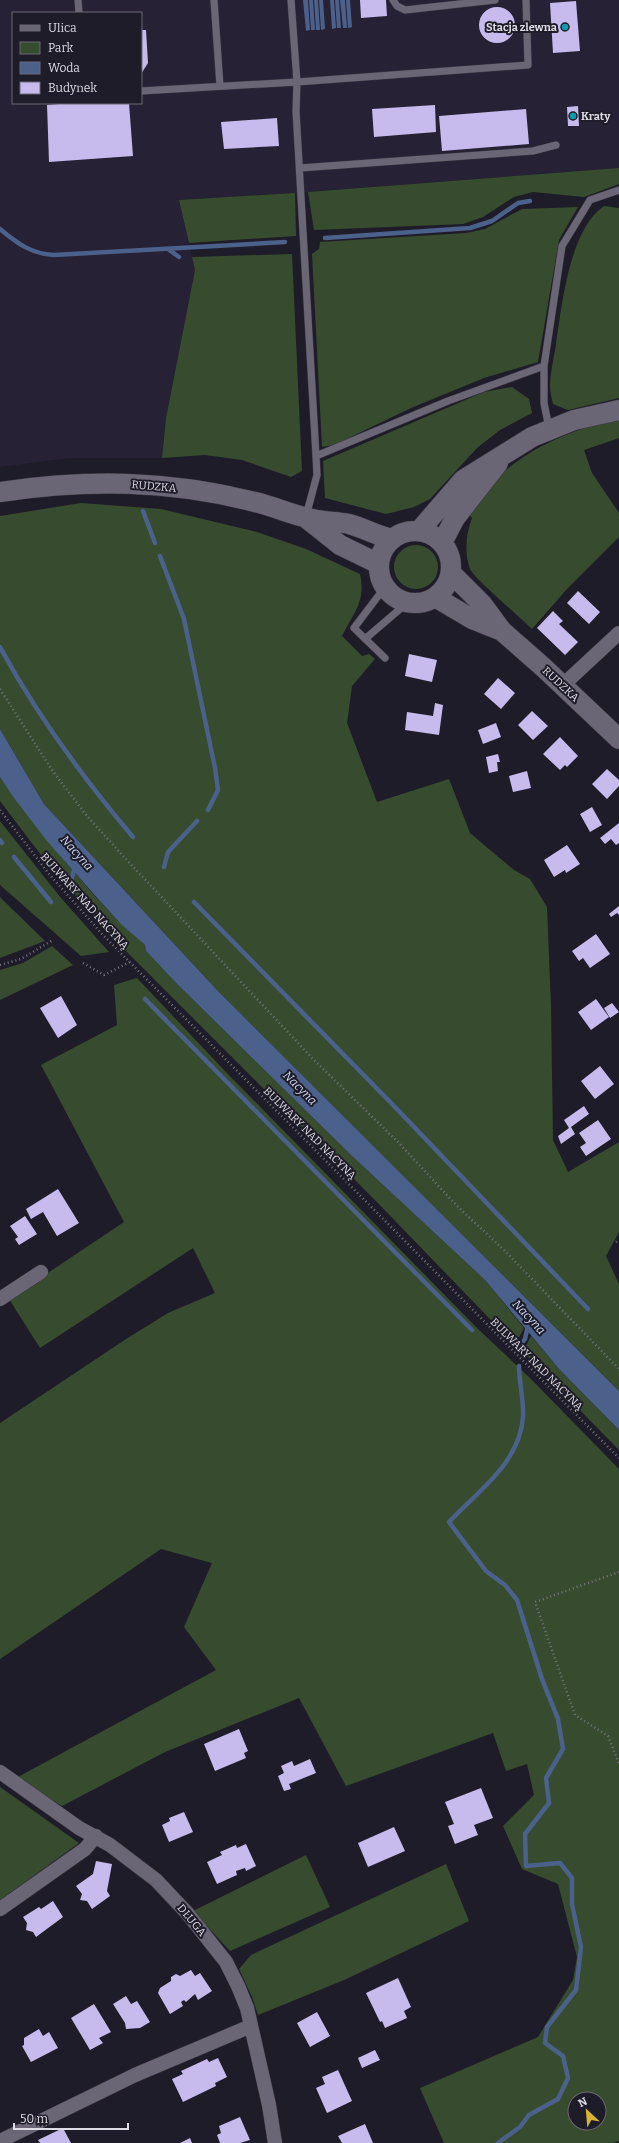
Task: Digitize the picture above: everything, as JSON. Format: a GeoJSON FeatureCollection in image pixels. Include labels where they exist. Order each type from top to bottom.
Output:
{"type":"FeatureCollection","features":[{"type":"Feature","properties":{"kind":"main road"},"geometry":{"type":"LineString","coordinates":[[419,531],[463,480],[532,437],[581,418],[619,410]]}},
{"type":"Feature","properties":{"kind":"main road"},"geometry":{"type":"LineString","coordinates":[[442,542],[455,518],[505,454]]}},
{"type":"Feature","properties":{"kind":"main road","name":"RUDZKA"},"geometry":{"type":"LineString","coordinates":[[0,492],[71,483],[147,484],[254,501],[306,518],[350,524],[378,536],[392,539]]}},
{"type":"Feature","properties":{"kind":"main road","name":"RUDZKA"},"geometry":{"type":"LineString","coordinates":[[306,518],[340,545],[379,564]]}},
{"type":"Feature","properties":{"kind":"main road"},"geometry":{"type":"LineString","coordinates":[[419,531],[442,542],[450,557],[451,573],[446,587],[435,598],[422,603],[407,603],[394,597],[385,587],[380,576],[379,564],[386,546],[392,539],[404,533],[419,531]]}},
{"type":"Feature","properties":{"kind":"main road","name":"RUDZKA"},"geometry":{"type":"LineString","coordinates":[[451,573],[482,604],[502,631],[563,685],[619,739]]}},
{"type":"Feature","properties":{"kind":"main road","name":"RUDZKA"},"geometry":{"type":"LineString","coordinates":[[435,598],[472,618],[502,631]]}},
{"type":"Feature","properties":{"kind":"street"},"geometry":{"type":"LineString","coordinates":[[563,685],[619,633]]}},
{"type":"Feature","properties":{"kind":"street"},"geometry":{"type":"LineString","coordinates":[[0,1299],[41,1272]]}},
{"type":"Feature","properties":{"kind":"street","name":"DŁUGA"},"geometry":{"type":"LineString","coordinates":[[0,1772],[79,1828],[110,1845],[156,1880],[201,1930],[233,1975],[243,1997],[269,2105],[275,2143]]}},
{"type":"Feature","properties":{"kind":"street"},"geometry":{"type":"LineString","coordinates":[[0,1909],[85,1849],[96,1836]]}},
{"type":"Feature","properties":{"kind":"street"},"geometry":{"type":"LineString","coordinates":[[0,2140],[135,2075],[251,2026]]}},
{"type":"Feature","properties":{"kind":"lane"},"geometry":{"type":"LineString","coordinates":[[78,0],[79,12]]}},
{"type":"Feature","properties":{"kind":"lane"},"geometry":{"type":"LineString","coordinates":[[214,0],[220,86]]}},
{"type":"Feature","properties":{"kind":"lane"},"geometry":{"type":"LineString","coordinates":[[291,0],[297,82],[296,111],[317,475],[306,518]]}},
{"type":"Feature","properties":{"kind":"lane"},"geometry":{"type":"LineString","coordinates":[[393,0],[397,6],[405,10],[461,5],[482,0],[495,0]]}},
{"type":"Feature","properties":{"kind":"lane"},"geometry":{"type":"LineString","coordinates":[[142,91],[297,82],[528,65],[526,0]]}},
{"type":"Feature","properties":{"kind":"lane"},"geometry":{"type":"LineString","coordinates":[[300,168],[533,151],[556,145]]}},
{"type":"Feature","properties":{"kind":"lane"},"geometry":{"type":"LineString","coordinates":[[550,429],[544,403],[544,366],[562,246],[590,200],[619,190]]}},
{"type":"Feature","properties":{"kind":"lane"},"geometry":{"type":"LineString","coordinates":[[316,456],[448,401],[544,366]]}},
{"type":"Feature","properties":{"kind":"lane"},"geometry":{"type":"LineString","coordinates":[[385,587],[354,628],[385,658]]}},
{"type":"Feature","properties":{"kind":"lane"},"geometry":{"type":"LineString","coordinates":[[365,639],[407,603]]}},
{"type":"Feature","properties":{"kind":"path"},"geometry":{"type":"LineString","coordinates":[[0,689],[52,770],[125,858],[303,1049],[388,1132],[456,1205],[505,1251],[563,1313],[619,1369]]}},
{"type":"Feature","properties":{"kind":"path","name":"BULWARY NAD NACYNĄ"},"geometry":{"type":"LineString","coordinates":[[0,810],[66,895],[130,962],[619,1458]]}},
{"type":"Feature","properties":{"kind":"path"},"geometry":{"type":"LineString","coordinates":[[0,965],[21,959],[53,940]]}},
{"type":"Feature","properties":{"kind":"path"},"geometry":{"type":"LineString","coordinates":[[82,963],[104,975],[130,962]]}},
{"type":"Feature","properties":{"kind":"path"},"geometry":{"type":"LineString","coordinates":[[619,1572],[535,1602],[575,1715],[608,1736],[619,1764]]}},
{"type":"Feature","properties":{"kind":"shaded area"},"geometry":{"type":"Polygon","coordinates":[[[0,0],[619,0],[619,168],[295,193],[179,200],[195,270],[166,418],[162,458],[69,458],[0,467],[0,0]]]}},
{"type":"Feature","properties":{"kind":"green space"},"geometry":{"type":"Polygon","coordinates":[[[619,168],[619,184],[584,197],[533,192],[514,197],[483,217],[463,224],[314,230],[308,192],[619,168]]]}},
{"type":"Feature","properties":{"kind":"green space"},"geometry":{"type":"Polygon","coordinates":[[[295,193],[296,236],[189,243],[179,200],[295,193]]]}},
{"type":"Feature","properties":{"kind":"green space"},"geometry":{"type":"Polygon","coordinates":[[[604,206],[619,208],[619,398],[568,410],[553,404],[550,386],[561,309],[569,269],[575,250],[592,217],[604,206]]]}},
{"type":"Feature","properties":{"kind":"green space"},"geometry":{"type":"Polygon","coordinates":[[[578,207],[559,240],[538,362],[484,378],[411,408],[334,445],[322,447],[312,254],[319,249],[320,242],[466,233],[485,229],[522,209],[578,207]]]}},
{"type":"Feature","properties":{"kind":"green space"},"geometry":{"type":"Polygon","coordinates":[[[292,254],[302,471],[291,477],[242,460],[205,455],[162,458],[166,418],[195,270],[192,257],[292,254]]]}},
{"type":"Feature","properties":{"kind":"green space"},"geometry":{"type":"Polygon","coordinates":[[[512,387],[529,399],[532,413],[500,430],[477,448],[430,499],[414,507],[386,514],[325,498],[323,461],[484,392],[512,387]]]}},
{"type":"Feature","properties":{"kind":"green space"},"geometry":{"type":"Polygon","coordinates":[[[619,417],[619,438],[584,450],[592,473],[619,513],[619,537],[567,589],[532,629],[488,589],[470,569],[466,543],[472,518],[467,512],[499,476],[523,457],[563,436],[619,417]]]}},
{"type":"Feature","properties":{"kind":"green space"},"geometry":{"type":"Polygon","coordinates":[[[81,503],[161,509],[257,532],[306,549],[360,574],[361,592],[358,606],[342,636],[362,656],[369,654],[375,659],[352,686],[347,723],[377,802],[449,779],[470,833],[514,870],[530,879],[547,907],[551,1007],[553,1140],[568,1172],[619,1142],[619,1232],[606,1256],[619,1284],[619,1391],[218,991],[44,804],[0,729],[0,516],[81,503]]]}},
{"type":"Feature","properties":{"kind":"green space"},"geometry":{"type":"Polygon","coordinates":[[[420,545],[425,546],[432,551],[437,558],[437,576],[432,583],[425,588],[412,589],[407,588],[400,583],[395,576],[394,563],[395,558],[400,551],[407,546],[420,545]]]}},
{"type":"Feature","properties":{"kind":"green space"},"geometry":{"type":"Polygon","coordinates":[[[0,777],[12,795],[73,871],[132,934],[145,945],[146,951],[175,982],[353,1157],[485,1280],[524,1328],[515,1345],[374,1199],[128,953],[83,904],[44,859],[0,801],[0,777]]]}},
{"type":"Feature","properties":{"kind":"green space"},"geometry":{"type":"Polygon","coordinates":[[[0,821],[61,898],[109,952],[81,956],[0,885],[0,821]]]}},
{"type":"Feature","properties":{"kind":"green space"},"geometry":{"type":"Polygon","coordinates":[[[0,897],[4,901],[45,941],[0,958],[0,897]]]}},
{"type":"Feature","properties":{"kind":"green space"},"geometry":{"type":"Polygon","coordinates":[[[52,946],[73,965],[0,1000],[0,970],[23,963],[52,946]]]}},
{"type":"Feature","properties":{"kind":"green space"},"geometry":{"type":"Polygon","coordinates":[[[137,978],[224,1070],[478,1329],[529,1377],[619,1469],[619,2141],[613,2143],[444,2143],[420,2088],[538,2037],[573,1980],[577,1957],[558,1884],[522,1869],[503,1826],[534,1795],[527,1764],[506,1771],[493,1733],[346,1786],[299,1698],[165,1752],[62,1806],[16,1778],[216,1670],[184,1627],[212,1563],[161,1549],[0,1659],[0,1423],[126,1339],[168,1313],[215,1293],[193,1248],[40,1348],[9,1299],[124,1222],[41,1065],[117,1025],[114,985],[137,978]]]}},
{"type":"Feature","properties":{"kind":"green space"},"geometry":{"type":"Polygon","coordinates":[[[531,1336],[559,1369],[619,1430],[619,1450],[523,1352],[531,1336]]]}},
{"type":"Feature","properties":{"kind":"green space"},"geometry":{"type":"Polygon","coordinates":[[[0,1787],[79,1843],[0,1900],[0,1787]]]}},
{"type":"Feature","properties":{"kind":"green space"},"geometry":{"type":"Polygon","coordinates":[[[306,1855],[330,1907],[230,1951],[193,1911],[306,1855]]]}},
{"type":"Feature","properties":{"kind":"green space"},"geometry":{"type":"Polygon","coordinates":[[[446,1864],[469,1921],[344,1980],[258,2015],[252,1997],[239,1969],[251,1955],[446,1864]]]}},
{"type":"Feature","properties":{"kind":"water"},"geometry":{"type":"Polygon","coordinates":[[[303,0],[308,0],[310,30],[306,31],[303,0]]]}},
{"type":"Feature","properties":{"kind":"water"},"geometry":{"type":"Polygon","coordinates":[[[309,0],[313,0],[315,30],[311,30],[309,0]]]}},
{"type":"Feature","properties":{"kind":"water"},"geometry":{"type":"Polygon","coordinates":[[[314,0],[318,0],[320,30],[316,30],[314,0]]]}},
{"type":"Feature","properties":{"kind":"water"},"geometry":{"type":"Polygon","coordinates":[[[319,0],[323,0],[325,29],[321,30],[319,0]]]}},
{"type":"Feature","properties":{"kind":"water"},"geometry":{"type":"Polygon","coordinates":[[[330,0],[334,0],[336,28],[332,29],[330,0]]]}},
{"type":"Feature","properties":{"kind":"water"},"geometry":{"type":"Polygon","coordinates":[[[335,0],[339,0],[341,28],[337,28],[335,0]]]}},
{"type":"Feature","properties":{"kind":"water"},"geometry":{"type":"Polygon","coordinates":[[[340,0],[345,0],[347,28],[343,28],[340,0]]]}},
{"type":"Feature","properties":{"kind":"water"},"geometry":{"type":"Polygon","coordinates":[[[346,0],[350,0],[352,27],[348,28],[346,0]]]}},
{"type":"Feature","properties":{"kind":"water","name":"Nacyna"},"geometry":{"type":"Polygon","coordinates":[[[0,729],[44,804],[218,991],[619,1391],[619,1430],[559,1369],[485,1280],[353,1157],[175,982],[146,951],[145,945],[122,925],[99,900],[47,841],[0,777],[0,729]]]}},
{"type":"Feature","properties":{"kind":"building"},"geometry":{"type":"Polygon","coordinates":[[[360,0],[386,0],[387,16],[361,18],[360,0]]]}},
{"type":"Feature","properties":{"kind":"building","name":"Stacja zlewna"},"geometry":{"type":"Polygon","coordinates":[[[576,1],[580,51],[553,53],[550,3],[576,1]]]}},
{"type":"Feature","properties":{"kind":"building"},"geometry":{"type":"Polygon","coordinates":[[[501,7],[510,12],[514,18],[514,32],[510,38],[501,43],[493,43],[484,38],[480,32],[479,21],[484,12],[490,8],[501,7]]]}},
{"type":"Feature","properties":{"kind":"building"},"geometry":{"type":"Polygon","coordinates":[[[142,30],[146,30],[148,63],[142,72],[142,30]]]}},
{"type":"Feature","properties":{"kind":"building"},"geometry":{"type":"Polygon","coordinates":[[[129,104],[133,156],[49,162],[47,105],[129,104]]]}},
{"type":"Feature","properties":{"kind":"building"},"geometry":{"type":"Polygon","coordinates":[[[435,105],[436,132],[374,137],[372,109],[435,105]]]}},
{"type":"Feature","properties":{"kind":"building","name":"Kraty"},"geometry":{"type":"Polygon","coordinates":[[[578,106],[579,126],[568,126],[567,107],[578,106]]]}},
{"type":"Feature","properties":{"kind":"building"},"geometry":{"type":"Polygon","coordinates":[[[526,109],[529,144],[442,151],[439,116],[526,109]]]}},
{"type":"Feature","properties":{"kind":"building"},"geometry":{"type":"Polygon","coordinates":[[[277,118],[279,146],[224,149],[221,122],[277,118]]]}},
{"type":"Feature","properties":{"kind":"building"},"geometry":{"type":"Polygon","coordinates":[[[578,591],[600,612],[589,624],[567,603],[578,591]]]}},
{"type":"Feature","properties":{"kind":"building"},"geometry":{"type":"Polygon","coordinates":[[[553,611],[563,621],[559,624],[578,642],[565,655],[537,628],[553,611]]]}},
{"type":"Feature","properties":{"kind":"building"},"geometry":{"type":"Polygon","coordinates":[[[409,654],[437,660],[432,682],[405,676],[409,654]]]}},
{"type":"Feature","properties":{"kind":"building"},"geometry":{"type":"Polygon","coordinates":[[[498,678],[515,693],[501,709],[484,694],[498,678]]]}},
{"type":"Feature","properties":{"kind":"building"},"geometry":{"type":"Polygon","coordinates":[[[435,703],[443,705],[439,735],[405,730],[407,712],[433,716],[435,703]]]}},
{"type":"Feature","properties":{"kind":"building"},"geometry":{"type":"Polygon","coordinates":[[[532,711],[548,726],[533,740],[518,725],[532,711]]]}},
{"type":"Feature","properties":{"kind":"building"},"geometry":{"type":"Polygon","coordinates":[[[496,723],[501,737],[483,744],[478,730],[496,723]]]}},
{"type":"Feature","properties":{"kind":"building"},"geometry":{"type":"Polygon","coordinates":[[[560,737],[578,756],[567,767],[565,765],[560,770],[543,754],[560,737]]]}},
{"type":"Feature","properties":{"kind":"building"},"geometry":{"type":"Polygon","coordinates":[[[498,754],[500,762],[497,762],[498,771],[489,773],[486,757],[498,754]]]}},
{"type":"Feature","properties":{"kind":"building"},"geometry":{"type":"Polygon","coordinates":[[[607,769],[619,780],[619,786],[607,799],[592,784],[607,769]]]}},
{"type":"Feature","properties":{"kind":"building"},"geometry":{"type":"Polygon","coordinates":[[[527,771],[531,788],[513,792],[509,776],[527,771]]]}},
{"type":"Feature","properties":{"kind":"building"},"geometry":{"type":"Polygon","coordinates":[[[592,807],[602,825],[590,832],[580,814],[592,807]]]}},
{"type":"Feature","properties":{"kind":"building"},"geometry":{"type":"Polygon","coordinates":[[[619,823],[619,843],[616,845],[611,839],[605,844],[600,838],[619,823]]]}},
{"type":"Feature","properties":{"kind":"building"},"geometry":{"type":"Polygon","coordinates":[[[567,845],[580,864],[566,873],[565,870],[554,877],[544,860],[567,845]]]}},
{"type":"Feature","properties":{"kind":"building"},"geometry":{"type":"Polygon","coordinates":[[[619,906],[619,915],[617,913],[611,917],[609,914],[619,906]]]}},
{"type":"Feature","properties":{"kind":"building"},"geometry":{"type":"Polygon","coordinates":[[[596,934],[610,954],[590,968],[583,958],[579,961],[572,951],[596,934]]]}},
{"type":"Feature","properties":{"kind":"building"},"geometry":{"type":"Polygon","coordinates":[[[61,996],[77,1025],[58,1038],[40,1008],[61,996]]]}},
{"type":"Feature","properties":{"kind":"building"},"geometry":{"type":"Polygon","coordinates":[[[596,999],[609,1017],[591,1030],[578,1012],[596,999]]]}},
{"type":"Feature","properties":{"kind":"building"},"geometry":{"type":"Polygon","coordinates":[[[612,1003],[619,1012],[610,1018],[604,1008],[612,1003]]]}},
{"type":"Feature","properties":{"kind":"building"},"geometry":{"type":"Polygon","coordinates":[[[600,1066],[614,1084],[595,1099],[581,1081],[600,1066]]]}},
{"type":"Feature","properties":{"kind":"building"},"geometry":{"type":"Polygon","coordinates":[[[584,1106],[589,1114],[571,1127],[575,1134],[561,1144],[558,1136],[569,1128],[564,1120],[584,1106]]]}},
{"type":"Feature","properties":{"kind":"building"},"geometry":{"type":"Polygon","coordinates":[[[598,1120],[611,1139],[586,1156],[580,1147],[586,1143],[579,1133],[598,1120]]]}},
{"type":"Feature","properties":{"kind":"building"},"geometry":{"type":"Polygon","coordinates":[[[58,1189],[79,1223],[57,1236],[43,1212],[31,1219],[26,1209],[58,1189]]]}},
{"type":"Feature","properties":{"kind":"building"},"geometry":{"type":"Polygon","coordinates":[[[25,1216],[37,1234],[19,1245],[15,1239],[18,1237],[10,1226],[25,1216]]]}},
{"type":"Feature","properties":{"kind":"building"},"geometry":{"type":"Polygon","coordinates":[[[239,1729],[248,1751],[244,1753],[246,1758],[215,1771],[204,1744],[239,1729]]]}},
{"type":"Feature","properties":{"kind":"building"},"geometry":{"type":"Polygon","coordinates":[[[310,1759],[316,1773],[289,1784],[291,1789],[284,1791],[278,1776],[284,1773],[281,1766],[292,1761],[294,1766],[310,1759]]]}},
{"type":"Feature","properties":{"kind":"building"},"geometry":{"type":"Polygon","coordinates":[[[481,1788],[493,1818],[474,1825],[478,1835],[455,1844],[448,1826],[454,1824],[445,1802],[481,1788]]]}},
{"type":"Feature","properties":{"kind":"building"},"geometry":{"type":"Polygon","coordinates":[[[184,1812],[193,1832],[169,1842],[162,1825],[170,1821],[169,1818],[184,1812]]]}},
{"type":"Feature","properties":{"kind":"building"},"geometry":{"type":"Polygon","coordinates":[[[394,1827],[405,1851],[368,1867],[358,1843],[394,1827]]]}},
{"type":"Feature","properties":{"kind":"building"},"geometry":{"type":"Polygon","coordinates":[[[246,1844],[256,1866],[246,1871],[245,1868],[236,1871],[237,1875],[217,1884],[207,1862],[222,1855],[220,1852],[236,1845],[237,1848],[246,1844]]]}},
{"type":"Feature","properties":{"kind":"building"},"geometry":{"type":"Polygon","coordinates":[[[96,1861],[112,1864],[107,1891],[110,1896],[92,1909],[87,1901],[80,1900],[82,1894],[76,1886],[93,1874],[96,1861]]]}},
{"type":"Feature","properties":{"kind":"building"},"geometry":{"type":"Polygon","coordinates":[[[53,1901],[63,1917],[36,1937],[33,1932],[26,1930],[27,1923],[23,1917],[39,1907],[41,1909],[53,1901]]]}},
{"type":"Feature","properties":{"kind":"building"},"geometry":{"type":"Polygon","coordinates":[[[191,1970],[195,1976],[200,1973],[212,1991],[198,2000],[195,1994],[186,2002],[184,2000],[181,2002],[183,2006],[170,2014],[158,1993],[160,1988],[171,1981],[171,1977],[176,1974],[180,1976],[191,1970]]]}},
{"type":"Feature","properties":{"kind":"building"},"geometry":{"type":"Polygon","coordinates":[[[398,1978],[411,2007],[404,2011],[407,2018],[385,2028],[382,2021],[380,2022],[366,1993],[398,1978]]]}},
{"type":"Feature","properties":{"kind":"building"},"geometry":{"type":"Polygon","coordinates":[[[126,1996],[131,2004],[137,2001],[150,2022],[140,2028],[126,2029],[125,2023],[113,2004],[126,1996]]]}},
{"type":"Feature","properties":{"kind":"building"},"geometry":{"type":"Polygon","coordinates":[[[94,2004],[111,2032],[99,2038],[103,2043],[90,2050],[71,2018],[94,2004]]]}},
{"type":"Feature","properties":{"kind":"building"},"geometry":{"type":"Polygon","coordinates":[[[317,2012],[330,2036],[310,2047],[297,2023],[317,2012]]]}},
{"type":"Feature","properties":{"kind":"building"},"geometry":{"type":"Polygon","coordinates":[[[39,2029],[43,2036],[49,2032],[58,2048],[31,2062],[22,2046],[24,2045],[24,2038],[39,2029]]]}},
{"type":"Feature","properties":{"kind":"building"},"geometry":{"type":"Polygon","coordinates":[[[375,2050],[380,2060],[362,2068],[358,2058],[375,2050]]]}},
{"type":"Feature","properties":{"kind":"building"},"geometry":{"type":"Polygon","coordinates":[[[218,2058],[227,2077],[215,2083],[216,2086],[183,2102],[172,2079],[183,2074],[181,2071],[207,2059],[209,2062],[218,2058]]]}},
{"type":"Feature","properties":{"kind":"building"},"geometry":{"type":"Polygon","coordinates":[[[338,2070],[352,2101],[327,2113],[316,2088],[325,2084],[322,2077],[338,2070]]]}},
{"type":"Feature","properties":{"kind":"building"},"geometry":{"type":"Polygon","coordinates":[[[240,2117],[250,2140],[240,2143],[220,2143],[217,2135],[221,2133],[219,2126],[240,2117]]]}},
{"type":"Feature","properties":{"kind":"building"},"geometry":{"type":"Polygon","coordinates":[[[365,2124],[373,2143],[342,2143],[338,2136],[365,2124]]]}},
{"type":"Feature","properties":{"kind":"building"},"geometry":{"type":"Polygon","coordinates":[[[63,2128],[71,2143],[40,2143],[38,2140],[63,2128]]]}},
{"type":"Feature","properties":{"kind":"building"},"geometry":{"type":"Polygon","coordinates":[[[190,2138],[192,2143],[180,2143],[190,2138]]]}},
{"type":"Feature","properties":{"kind":"waterway"},"geometry":{"type":"LineString","coordinates":[[325,238],[470,228],[492,221],[518,203],[530,201]]}},
{"type":"Feature","properties":{"kind":"waterway"},"geometry":{"type":"LineString","coordinates":[[0,229],[12,239],[31,250],[54,255],[285,242]]}},
{"type":"Feature","properties":{"kind":"waterway"},"geometry":{"type":"LineString","coordinates":[[168,249],[179,257]]}},
{"type":"Feature","properties":{"kind":"waterway"},"geometry":{"type":"LineString","coordinates":[[143,511],[155,543]]}},
{"type":"Feature","properties":{"kind":"waterway"},"geometry":{"type":"LineString","coordinates":[[160,556],[184,619],[215,768],[218,790],[208,810]]}},
{"type":"Feature","properties":{"kind":"waterway"},"geometry":{"type":"LineString","coordinates":[[0,647],[29,697],[45,721],[96,792],[133,837]]}},
{"type":"Feature","properties":{"kind":"waterway"},"geometry":{"type":"LineString","coordinates":[[164,867],[168,852],[197,821]]}},
{"type":"Feature","properties":{"kind":"waterway"},"geometry":{"type":"LineString","coordinates":[[14,857],[51,902]]}},
{"type":"Feature","properties":{"kind":"waterway","name":"Nacyna"},"geometry":{"type":"LineString","coordinates":[[70,884],[75,867]]}},
{"type":"Feature","properties":{"kind":"waterway"},"geometry":{"type":"LineString","coordinates":[[194,902],[394,1106],[588,1309]]}},
{"type":"Feature","properties":{"kind":"waterway"},"geometry":{"type":"LineString","coordinates":[[145,999],[472,1330]]}},
{"type":"Feature","properties":{"kind":"waterway","name":"Nacyna"},"geometry":{"type":"LineString","coordinates":[[519,1347],[525,1339],[528,1325]]}},
{"type":"Feature","properties":{"kind":"waterway"},"geometry":{"type":"LineString","coordinates":[[498,2143],[520,2127],[529,2115],[558,2099],[568,2078],[563,2056],[545,2043],[547,2027],[576,1990],[581,1947],[572,1904],[572,1878],[560,1863],[526,1866],[525,1834],[549,1803],[546,1778],[563,1749],[558,1719],[542,1679],[517,1600],[505,1585],[486,1571],[449,1522],[495,1476],[506,1463],[514,1449],[520,1433],[523,1417],[519,1366]]}},
{"type":"Feature","properties":{"kind":"place","name":"Stacja zlewna"},"geometry":{"type":"Point","coordinates":[565,27]}},
{"type":"Feature","properties":{"kind":"place","name":"Kraty"},"geometry":{"type":"Point","coordinates":[573,116]}}]}
